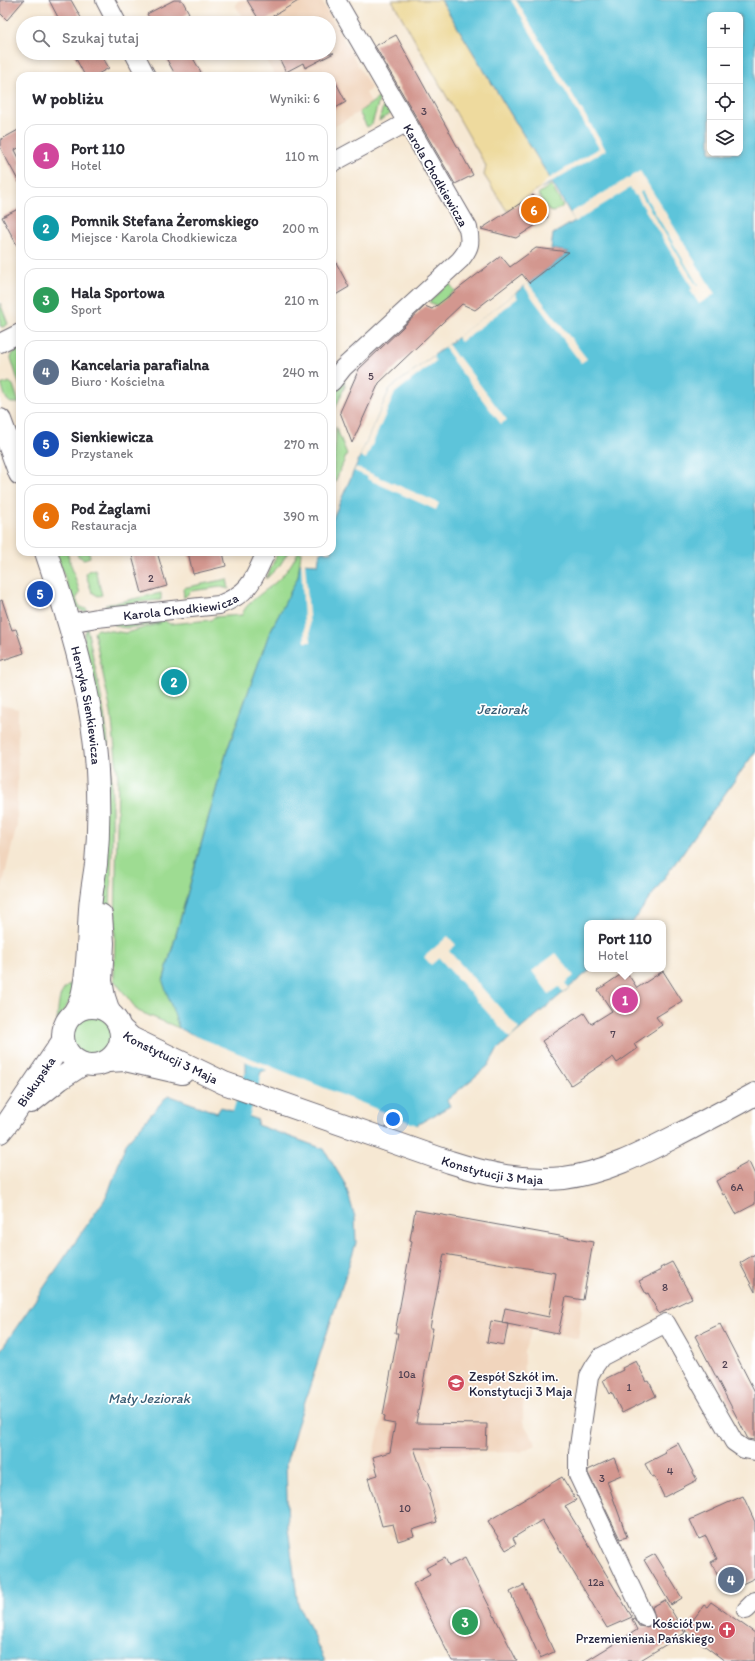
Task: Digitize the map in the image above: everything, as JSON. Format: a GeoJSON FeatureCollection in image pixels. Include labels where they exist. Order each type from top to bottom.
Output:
{"type":"FeatureCollection","features":[{"type":"Feature","properties":{"kind":"main road"},"geometry":{"type":"LineString","coordinates":[[0,420],[16,463]]}},
{"type":"Feature","properties":{"kind":"main road","name":"Henryka Sienkiewicza"},"geometry":{"type":"LineString","coordinates":[[47,556],[69,623],[84,680],[95,740],[98,799],[96,864],[91,896],[85,980],[82,998],[74,1013]]}},
{"type":"Feature","properties":{"kind":"main road","name":"Henryka Sienkiewicza"},"geometry":{"type":"LineString","coordinates":[[96,864],[101,896],[103,943],[101,981],[104,997],[115,1020]]}},
{"type":"Feature","properties":{"kind":"main road"},"geometry":{"type":"LineString","coordinates":[[85,1007],[98,1007],[115,1020],[121,1040],[116,1052],[108,1061],[96,1065],[83,1064],[72,1058],[63,1041],[64,1029],[70,1017],[74,1013],[85,1007]]}},
{"type":"Feature","properties":{"kind":"main road","name":"Konstytucji 3 Maja"},"geometry":{"type":"LineString","coordinates":[[115,1020],[131,1038],[224,1083]]}},
{"type":"Feature","properties":{"kind":"main road","name":"Biskupska"},"geometry":{"type":"LineString","coordinates":[[4,1126],[63,1041]]}},
{"type":"Feature","properties":{"kind":"main road","name":"Konstytucji 3 Maja"},"geometry":{"type":"LineString","coordinates":[[108,1061],[125,1060],[224,1083],[480,1172],[502,1176],[544,1179],[565,1178],[594,1171],[627,1160],[755,1094]]}},
{"type":"Feature","properties":{"kind":"main road","name":"Biskupska"},"geometry":{"type":"LineString","coordinates":[[4,1126],[47,1088],[83,1064]]}},
{"type":"Feature","properties":{"kind":"street"},"geometry":{"type":"LineString","coordinates":[[105,0],[113,16]]}},
{"type":"Feature","properties":{"kind":"street","name":"Karola Chodkiewicza"},"geometry":{"type":"LineString","coordinates":[[336,0],[468,228],[470,238],[468,250],[460,260],[343,368],[336,377]]}},
{"type":"Feature","properties":{"kind":"street"},"geometry":{"type":"LineString","coordinates":[[138,60],[144,72]]}},
{"type":"Feature","properties":{"kind":"street"},"geometry":{"type":"LineString","coordinates":[[336,161],[400,126]]}},
{"type":"Feature","properties":{"kind":"street"},"geometry":{"type":"LineString","coordinates":[[0,343],[16,335]]}},
{"type":"Feature","properties":{"kind":"street","name":"Karola Chodkiewicza"},"geometry":{"type":"LineString","coordinates":[[69,623],[97,618],[219,605],[244,593],[255,578],[264,556]]}},
{"type":"Feature","properties":{"kind":"street"},"geometry":{"type":"LineString","coordinates":[[645,1617],[578,1475],[578,1454],[589,1376],[594,1367],[601,1357],[666,1323],[734,1442],[744,1449],[755,1452]]}},
{"type":"Feature","properties":{"kind":"shaded area"},"geometry":{"type":"Polygon","coordinates":[[[239,0],[321,0],[330,16],[242,16],[235,5],[239,0]]]}},
{"type":"Feature","properties":{"kind":"shaded area"},"geometry":{"type":"Polygon","coordinates":[[[336,26],[371,88],[366,93],[371,103],[364,109],[336,126],[336,72],[273,72],[266,60],[336,60],[336,26]]]}},
{"type":"Feature","properties":{"kind":"shaded area"},"geometry":{"type":"Polygon","coordinates":[[[0,705],[18,709],[17,825],[0,895],[0,705]]]}},
{"type":"Feature","properties":{"kind":"shaded area","name":"Zespół Szkół im. Konstytucji 3 Maja"},"geometry":{"type":"Polygon","coordinates":[[[415,1210],[593,1242],[578,1339],[533,1329],[524,1351],[523,1422],[536,1445],[520,1452],[426,1454],[444,1508],[437,1522],[413,1530],[414,1536],[398,1541],[382,1526],[368,1478],[383,1415],[415,1210]]]}},
{"type":"Feature","properties":{"kind":"green space"},"geometry":{"type":"Polygon","coordinates":[[[380,97],[372,124],[367,127],[359,112],[380,97]]]}},
{"type":"Feature","properties":{"kind":"green space"},"geometry":{"type":"Polygon","coordinates":[[[385,100],[393,112],[379,121],[385,100]]]}},
{"type":"Feature","properties":{"kind":"green space"},"geometry":{"type":"Polygon","coordinates":[[[551,185],[563,206],[554,212],[549,211],[538,194],[551,185]]]}},
{"type":"Feature","properties":{"kind":"green space"},"geometry":{"type":"Polygon","coordinates":[[[449,283],[455,291],[446,297],[447,298],[443,308],[429,302],[449,283]]]}},
{"type":"Feature","properties":{"kind":"green space"},"geometry":{"type":"Polygon","coordinates":[[[0,303],[8,324],[3,327],[0,326],[0,303]]]}},
{"type":"Feature","properties":{"kind":"green space"},"geometry":{"type":"Polygon","coordinates":[[[16,352],[16,374],[11,358],[13,353],[16,352]]]}},
{"type":"Feature","properties":{"kind":"green space"},"geometry":{"type":"Polygon","coordinates":[[[344,379],[345,386],[336,406],[336,394],[344,379]]]}},
{"type":"Feature","properties":{"kind":"green space"},"geometry":{"type":"Polygon","coordinates":[[[9,382],[13,385],[16,394],[16,403],[11,403],[8,401],[1,385],[9,382]]]}},
{"type":"Feature","properties":{"kind":"green space"},"geometry":{"type":"Polygon","coordinates":[[[336,427],[347,454],[336,480],[336,427]]]}},
{"type":"Feature","properties":{"kind":"green space"},"geometry":{"type":"Polygon","coordinates":[[[57,556],[68,556],[80,593],[76,599],[80,607],[87,609],[87,612],[79,610],[74,605],[57,556]]]}},
{"type":"Feature","properties":{"kind":"green space"},"geometry":{"type":"Polygon","coordinates":[[[78,556],[90,556],[84,559],[78,556]]]}},
{"type":"Feature","properties":{"kind":"green space"},"geometry":{"type":"Polygon","coordinates":[[[276,556],[286,556],[280,565],[266,579],[276,556]]]}},
{"type":"Feature","properties":{"kind":"green space"},"geometry":{"type":"Polygon","coordinates":[[[296,556],[301,556],[298,577],[269,634],[227,750],[163,981],[179,1028],[138,1011],[114,980],[118,777],[111,712],[94,632],[97,629],[126,633],[161,623],[123,628],[113,623],[158,617],[170,624],[211,620],[214,617],[242,615],[248,605],[276,582],[290,566],[296,556]]]}},
{"type":"Feature","properties":{"kind":"green space"},"geometry":{"type":"Polygon","coordinates":[[[95,569],[102,595],[98,596],[92,592],[86,575],[88,571],[95,569]]]}},
{"type":"Feature","properties":{"kind":"green space"},"geometry":{"type":"Polygon","coordinates":[[[227,579],[229,589],[221,587],[191,591],[184,598],[183,588],[227,579]]]}},
{"type":"Feature","properties":{"kind":"green space"},"geometry":{"type":"Polygon","coordinates":[[[161,593],[161,600],[105,605],[161,593]]]}},
{"type":"Feature","properties":{"kind":"green space"},"geometry":{"type":"Polygon","coordinates":[[[87,628],[100,689],[111,774],[112,844],[109,936],[105,911],[105,859],[84,635],[87,628]]]}},
{"type":"Feature","properties":{"kind":"green space"},"geometry":{"type":"Polygon","coordinates":[[[78,983],[67,1006],[57,1021],[62,993],[68,985],[78,983]]]}},
{"type":"Feature","properties":{"kind":"green space"},"geometry":{"type":"Polygon","coordinates":[[[92,1016],[100,1018],[106,1022],[110,1028],[112,1036],[110,1044],[106,1050],[100,1054],[92,1056],[84,1054],[78,1050],[74,1044],[72,1036],[74,1028],[78,1022],[84,1018],[92,1016]]]}},
{"type":"Feature","properties":{"kind":"sand"},"geometry":{"type":"Polygon","coordinates":[[[392,0],[441,0],[551,180],[507,211],[484,175],[486,166],[392,0]]]}},
{"type":"Feature","properties":{"kind":"water","name":"Jeziorak"},"geometry":{"type":"Polygon","coordinates":[[[441,0],[755,0],[755,752],[634,920],[584,920],[584,972],[587,972],[497,1050],[488,1066],[447,1100],[450,1106],[415,1126],[271,1068],[261,1072],[258,1081],[246,1076],[246,1061],[179,1028],[163,982],[227,751],[269,634],[298,577],[300,563],[318,564],[319,556],[336,556],[336,511],[390,389],[569,252],[551,249],[553,234],[575,221],[552,183],[541,188],[551,180],[441,0]]]}},
{"type":"Feature","properties":{"kind":"water","name":"Mały Jeziorak"},"geometry":{"type":"Polygon","coordinates":[[[168,1095],[217,1113],[221,1107],[258,1120],[257,1125],[324,1149],[345,1184],[355,1217],[356,1243],[286,1464],[288,1528],[298,1604],[325,1661],[0,1661],[0,1351],[107,1196],[126,1143],[168,1095]]]}},
{"type":"Feature","properties":{"kind":"pier"},"geometry":{"type":"Polygon","coordinates":[[[511,0],[516,0],[606,150],[539,189],[548,179],[599,148],[511,0]]]}},
{"type":"Feature","properties":{"kind":"pier"},"geometry":{"type":"Polygon","coordinates":[[[640,171],[715,294],[699,304],[690,290],[692,289],[690,284],[636,195],[635,196],[630,188],[575,222],[570,213],[640,171]],[[642,191],[640,193],[697,286],[698,285],[642,191]]]}},
{"type":"Feature","properties":{"kind":"pier"},"geometry":{"type":"Polygon","coordinates":[[[528,283],[587,359],[581,363],[524,286],[528,283]]]}},
{"type":"Feature","properties":{"kind":"pier"},"geometry":{"type":"Polygon","coordinates":[[[515,293],[518,298],[461,342],[457,337],[515,293]]]}},
{"type":"Feature","properties":{"kind":"pier"},"geometry":{"type":"Polygon","coordinates":[[[448,344],[507,420],[501,424],[452,360],[453,359],[444,347],[448,344]]]}},
{"type":"Feature","properties":{"kind":"pier"},"geometry":{"type":"Polygon","coordinates":[[[433,356],[436,361],[395,393],[366,459],[360,456],[390,389],[433,356]]]}},
{"type":"Feature","properties":{"kind":"pier"},"geometry":{"type":"Polygon","coordinates":[[[356,467],[439,503],[436,510],[367,479],[368,477],[354,471],[356,467]]]}},
{"type":"Feature","properties":{"kind":"pier"},"geometry":{"type":"Polygon","coordinates":[[[301,561],[305,562],[311,642],[305,642],[301,561]]]}},
{"type":"Feature","properties":{"kind":"pier"},"geometry":{"type":"Polygon","coordinates":[[[448,936],[456,945],[449,951],[519,1029],[510,1038],[439,958],[431,965],[424,957],[448,936]]]}},
{"type":"Feature","properties":{"kind":"pier"},"geometry":{"type":"Polygon","coordinates":[[[556,953],[574,976],[565,983],[569,988],[563,992],[559,987],[549,994],[532,971],[556,953]]]}},
{"type":"Feature","properties":{"kind":"pier"},"geometry":{"type":"Polygon","coordinates":[[[176,1028],[419,1126],[414,1128],[242,1060],[176,1028]]]}},
{"type":"Feature","properties":{"kind":"pier"},"geometry":{"type":"Polygon","coordinates":[[[244,1073],[261,1079],[260,1082],[257,1083],[245,1078],[244,1073]]]}},
{"type":"Feature","properties":{"kind":"building"},"geometry":{"type":"Polygon","coordinates":[[[0,0],[24,0],[7,20],[0,13],[0,0]]]}},
{"type":"Feature","properties":{"kind":"building"},"geometry":{"type":"Polygon","coordinates":[[[49,0],[71,0],[80,16],[57,16],[49,0]]]}},
{"type":"Feature","properties":{"kind":"building"},"geometry":{"type":"Polygon","coordinates":[[[174,0],[182,0],[189,13],[184,16],[148,16],[147,14],[174,0]]]}},
{"type":"Feature","properties":{"kind":"building"},"geometry":{"type":"Polygon","coordinates":[[[247,0],[300,0],[273,16],[257,16],[247,0]]]}},
{"type":"Feature","properties":{"kind":"building"},"geometry":{"type":"Polygon","coordinates":[[[396,35],[473,175],[455,184],[375,46],[396,35]]]}},
{"type":"Feature","properties":{"kind":"building"},"geometry":{"type":"Polygon","coordinates":[[[77,60],[104,60],[109,68],[102,72],[83,72],[77,60]]]}},
{"type":"Feature","properties":{"kind":"building"},"geometry":{"type":"Polygon","coordinates":[[[167,60],[194,60],[201,72],[174,72],[167,60]]]}},
{"type":"Feature","properties":{"kind":"building"},"geometry":{"type":"Polygon","coordinates":[[[280,60],[320,60],[305,68],[303,63],[286,72],[280,60]]]}},
{"type":"Feature","properties":{"kind":"building"},"geometry":{"type":"Polygon","coordinates":[[[336,83],[346,102],[336,108],[336,83]]]}},
{"type":"Feature","properties":{"kind":"building"},"geometry":{"type":"Polygon","coordinates":[[[16,131],[16,177],[0,147],[0,140],[16,131]]]}},
{"type":"Feature","properties":{"kind":"building"},"geometry":{"type":"Polygon","coordinates":[[[533,195],[548,217],[516,238],[481,229],[533,195]]]}},
{"type":"Feature","properties":{"kind":"building"},"geometry":{"type":"Polygon","coordinates":[[[16,210],[16,243],[2,217],[16,210]]]}},
{"type":"Feature","properties":{"kind":"building"},"geometry":{"type":"Polygon","coordinates":[[[536,248],[569,252],[529,283],[522,274],[475,310],[462,304],[379,383],[352,443],[340,412],[359,369],[425,306],[432,309],[501,256],[510,267],[536,248]]]}},
{"type":"Feature","properties":{"kind":"building"},"geometry":{"type":"Polygon","coordinates":[[[336,263],[349,287],[336,295],[336,263]]]}},
{"type":"Feature","properties":{"kind":"building"},"geometry":{"type":"Polygon","coordinates":[[[132,556],[158,556],[167,586],[142,593],[132,556]]]}},
{"type":"Feature","properties":{"kind":"building"},"geometry":{"type":"Polygon","coordinates":[[[189,556],[224,556],[226,566],[193,574],[189,556]]]}},
{"type":"Feature","properties":{"kind":"building"},"geometry":{"type":"Polygon","coordinates":[[[2,600],[12,630],[16,629],[24,653],[0,661],[0,601],[2,600]]]}},
{"type":"Feature","properties":{"kind":"building"},"geometry":{"type":"Polygon","coordinates":[[[625,972],[627,972],[637,988],[664,972],[682,1001],[656,1017],[662,1025],[634,1044],[637,1049],[617,1063],[613,1057],[571,1085],[542,1041],[584,1013],[591,1024],[612,1011],[598,990],[625,972]]]}},
{"type":"Feature","properties":{"kind":"building"},"geometry":{"type":"Polygon","coordinates":[[[749,1162],[755,1175],[755,1204],[736,1214],[725,1194],[723,1195],[716,1181],[749,1162]]]}},
{"type":"Feature","properties":{"kind":"building"},"geometry":{"type":"Polygon","coordinates":[[[415,1210],[593,1242],[583,1300],[566,1297],[558,1334],[502,1323],[505,1308],[549,1317],[556,1273],[444,1254],[430,1328],[433,1328],[416,1423],[487,1424],[486,1449],[414,1448],[425,1480],[431,1491],[429,1494],[437,1522],[412,1530],[414,1536],[398,1541],[393,1524],[382,1526],[368,1478],[378,1475],[373,1457],[390,1452],[395,1424],[384,1422],[385,1416],[383,1415],[398,1333],[395,1333],[412,1241],[410,1240],[415,1210]]]}},
{"type":"Feature","properties":{"kind":"building"},"geometry":{"type":"Polygon","coordinates":[[[755,1254],[755,1292],[740,1263],[755,1254]]]}},
{"type":"Feature","properties":{"kind":"building"},"geometry":{"type":"Polygon","coordinates":[[[672,1262],[692,1298],[659,1314],[648,1293],[646,1294],[639,1281],[661,1270],[660,1268],[672,1262]]]}},
{"type":"Feature","properties":{"kind":"building"},"geometry":{"type":"Polygon","coordinates":[[[491,1321],[508,1324],[504,1345],[487,1342],[491,1321]]]}},
{"type":"Feature","properties":{"kind":"building"},"geometry":{"type":"Polygon","coordinates":[[[720,1324],[755,1392],[755,1440],[748,1439],[695,1336],[720,1324]]]}},
{"type":"Feature","properties":{"kind":"building"},"geometry":{"type":"Polygon","coordinates":[[[636,1361],[647,1382],[649,1381],[656,1396],[622,1413],[612,1392],[610,1394],[603,1380],[623,1370],[622,1368],[636,1361]]]}},
{"type":"Feature","properties":{"kind":"building"},"geometry":{"type":"Polygon","coordinates":[[[678,1443],[697,1480],[664,1497],[654,1476],[652,1477],[645,1464],[666,1453],[665,1450],[678,1443]]]}},
{"type":"Feature","properties":{"kind":"building"},"geometry":{"type":"Polygon","coordinates":[[[614,1458],[621,1475],[607,1481],[627,1537],[620,1539],[588,1473],[588,1470],[614,1458]]]}},
{"type":"Feature","properties":{"kind":"building"},"geometry":{"type":"Polygon","coordinates":[[[562,1477],[576,1500],[565,1506],[632,1617],[607,1628],[542,1520],[513,1538],[516,1544],[506,1550],[488,1521],[562,1477]]]}},
{"type":"Feature","properties":{"kind":"building"},"geometry":{"type":"Polygon","coordinates":[[[743,1496],[755,1522],[755,1578],[725,1592],[720,1581],[729,1569],[718,1576],[711,1562],[717,1559],[706,1536],[699,1539],[690,1520],[743,1496]]]}},
{"type":"Feature","properties":{"kind":"building"},"geometry":{"type":"Polygon","coordinates":[[[655,1554],[682,1598],[671,1605],[644,1560],[655,1554]]]}},
{"type":"Feature","properties":{"kind":"building"},"geometry":{"type":"Polygon","coordinates":[[[445,1558],[449,1566],[465,1558],[517,1661],[452,1661],[413,1584],[430,1575],[426,1568],[445,1558]]]}},
{"type":"Feature","properties":{"kind":"building"},"geometry":{"type":"Polygon","coordinates":[[[524,1585],[554,1652],[540,1658],[510,1592],[524,1585]]]}},
{"type":"Feature","properties":{"kind":"building"},"geometry":{"type":"Polygon","coordinates":[[[665,1600],[685,1633],[639,1661],[586,1661],[637,1630],[632,1619],[634,1618],[639,1626],[650,1626],[654,1623],[655,1618],[652,1607],[665,1600]]]}},
{"type":"Feature","properties":{"kind":"building","name":"Kościół pw. Przemienienia Pańskiego"},"geometry":{"type":"Polygon","coordinates":[[[711,1602],[755,1633],[755,1661],[725,1661],[685,1631],[704,1605],[707,1607],[711,1602]]]}},
{"type":"Feature","properties":{"kind":"waterway"},"geometry":{"type":"LineString","coordinates":[[241,1114],[252,1079]]}},
{"type":"Feature","properties":{"kind":"place","name":"Pod Żaglami"},"geometry":{"type":"Point","coordinates":[534,210]}},
{"type":"Feature","properties":{"kind":"place","name":"Sienkiewicza"},"geometry":{"type":"Point","coordinates":[40,594]}},
{"type":"Feature","properties":{"kind":"place","name":"Pomnik Stefana Żeromskiego"},"geometry":{"type":"Point","coordinates":[174,682]}},
{"type":"Feature","properties":{"kind":"place","name":"Port 110"},"geometry":{"type":"Point","coordinates":[625,1000]}},
{"type":"Feature","properties":{"kind":"place","name":"Zespół Szkół im. Konstytucji 3 Maja"},"geometry":{"type":"Point","coordinates":[456,1383]}},
{"type":"Feature","properties":{"kind":"place","name":"Kancelaria parafialna"},"geometry":{"type":"Point","coordinates":[731,1580]}},
{"type":"Feature","properties":{"kind":"place","name":"Hala Sportowa"},"geometry":{"type":"Point","coordinates":[465,1622]}},
{"type":"Feature","properties":{"kind":"place","name":"Kościół pw. Przemienienia Pańskiego"},"geometry":{"type":"Point","coordinates":[727,1630]}}]}
